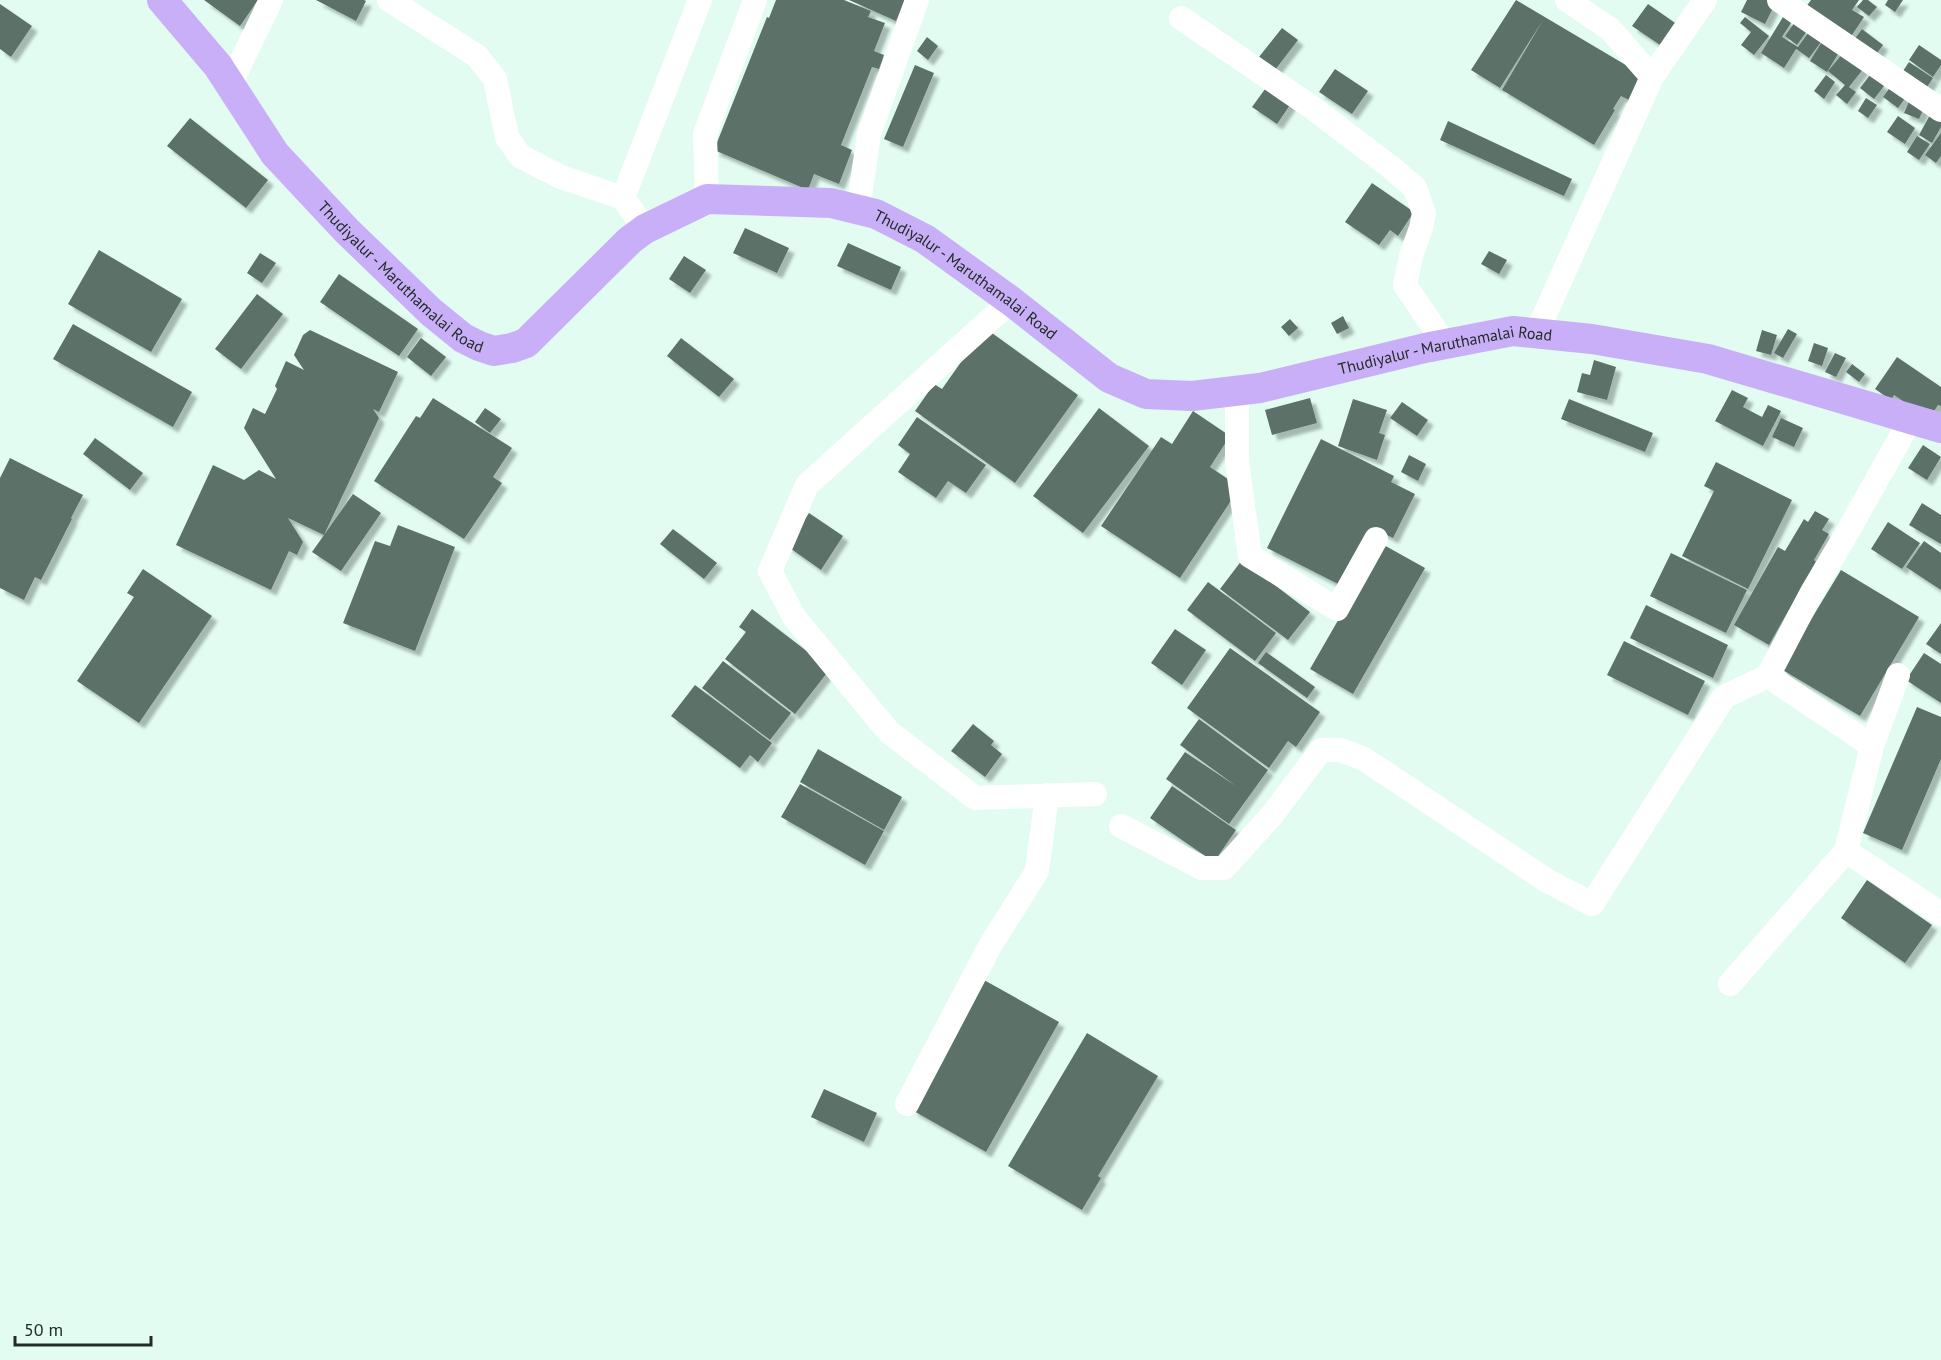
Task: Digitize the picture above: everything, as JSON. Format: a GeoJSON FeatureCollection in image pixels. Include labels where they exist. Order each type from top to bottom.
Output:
{"type":"FeatureCollection","features":[{"type":"Feature","properties":{"kind":"main road","name":"Thudiyalur - Maruthamalai Road"},"geometry":{"type":"LineString","coordinates":[[163,1],[218,66],[275,154],[347,231],[431,312],[463,338],[494,351],[526,343],[630,240],[645,229],[707,199],[831,203],[876,214],[925,239],[1011,301],[1109,378],[1146,394],[1192,396],[1260,388],[1445,344],[1513,331],[1592,339],[1707,359],[1941,428]]}},
{"type":"Feature","properties":{"kind":"street"},"geometry":{"type":"LineString","coordinates":[[230,85],[271,0]]}},
{"type":"Feature","properties":{"kind":"street"},"geometry":{"type":"LineString","coordinates":[[389,0],[477,56],[495,79],[507,136],[520,156],[561,177],[623,198],[645,229]]}},
{"type":"Feature","properties":{"kind":"street"},"geometry":{"type":"LineString","coordinates":[[623,198],[700,0]]}},
{"type":"Feature","properties":{"kind":"street"},"geometry":{"type":"LineString","coordinates":[[707,199],[705,134],[755,0]]}},
{"type":"Feature","properties":{"kind":"street"},"geometry":{"type":"LineString","coordinates":[[858,210],[869,134],[917,0]]}},
{"type":"Feature","properties":{"kind":"street"},"geometry":{"type":"LineString","coordinates":[[1567,0],[1610,29],[1652,77]]}},
{"type":"Feature","properties":{"kind":"street"},"geometry":{"type":"LineString","coordinates":[[1536,333],[1652,77],[1705,0]]}},
{"type":"Feature","properties":{"kind":"street"},"geometry":{"type":"LineString","coordinates":[[1779,0],[1941,110]]}},
{"type":"Feature","properties":{"kind":"street"},"geometry":{"type":"LineString","coordinates":[[1181,18],[1310,106],[1416,189],[1424,213],[1405,285],[1445,344]]}},
{"type":"Feature","properties":{"kind":"street"},"geometry":{"type":"LineString","coordinates":[[1011,301],[807,485],[770,571],[794,617],[888,731],[975,798],[1095,794]]}},
{"type":"Feature","properties":{"kind":"street"},"geometry":{"type":"LineString","coordinates":[[1237,391],[1237,462],[1250,556],[1337,609],[1376,538]]}},
{"type":"Feature","properties":{"kind":"street"},"geometry":{"type":"LineString","coordinates":[[1121,826],[1202,868],[1224,868],[1272,815],[1321,750],[1341,750],[1364,759],[1546,880],[1592,904],[1724,697],[1768,676],[1812,592],[1911,419]]}},
{"type":"Feature","properties":{"kind":"street"},"geometry":{"type":"LineString","coordinates":[[1730,984],[1846,851],[1872,746],[1898,675]]}},
{"type":"Feature","properties":{"kind":"street"},"geometry":{"type":"LineString","coordinates":[[1768,676],[1872,746]]}},
{"type":"Feature","properties":{"kind":"street"},"geometry":{"type":"LineString","coordinates":[[907,1104],[990,946],[1037,872],[1047,795]]}},
{"type":"Feature","properties":{"kind":"street"},"geometry":{"type":"LineString","coordinates":[[1846,851],[1941,914]]}},
{"type":"Feature","properties":{"kind":"building"},"geometry":{"type":"Polygon","coordinates":[[[204,0],[258,0],[240,26],[204,0]]]}},
{"type":"Feature","properties":{"kind":"building"},"geometry":{"type":"Polygon","coordinates":[[[316,0],[364,0],[366,1],[356,21],[316,0]]]}},
{"type":"Feature","properties":{"kind":"building"},"geometry":{"type":"Polygon","coordinates":[[[776,0],[844,0],[871,11],[868,17],[885,23],[874,51],[884,55],[879,69],[872,67],[841,145],[852,150],[839,184],[814,174],[808,190],[714,150],[767,17],[769,18],[776,0]]]}},
{"type":"Feature","properties":{"kind":"building"},"geometry":{"type":"Polygon","coordinates":[[[849,0],[905,0],[896,21],[849,0]]]}},
{"type":"Feature","properties":{"kind":"building"},"geometry":{"type":"Polygon","coordinates":[[[1516,0],[1646,77],[1631,101],[1621,96],[1594,145],[1502,90],[1543,20],[1500,88],[1471,70],[1516,0]]]}},
{"type":"Feature","properties":{"kind":"building"},"geometry":{"type":"Polygon","coordinates":[[[1747,0],[1768,0],[1775,4],[1765,24],[1741,12],[1747,0]]]}},
{"type":"Feature","properties":{"kind":"building"},"geometry":{"type":"Polygon","coordinates":[[[1811,0],[1859,0],[1852,10],[1864,17],[1848,41],[1803,11],[1811,0]]]}},
{"type":"Feature","properties":{"kind":"building"},"geometry":{"type":"Polygon","coordinates":[[[1863,0],[1868,0],[1877,7],[1869,16],[1857,7],[1863,0]]]}},
{"type":"Feature","properties":{"kind":"building"},"geometry":{"type":"Polygon","coordinates":[[[1888,0],[1903,0],[1895,12],[1885,5],[1888,0]]]}},
{"type":"Feature","properties":{"kind":"building"},"geometry":{"type":"Polygon","coordinates":[[[0,4],[32,26],[11,57],[0,49],[0,4]]]}},
{"type":"Feature","properties":{"kind":"building"},"geometry":{"type":"Polygon","coordinates":[[[1648,4],[1678,25],[1663,47],[1632,26],[1648,4]]]}},
{"type":"Feature","properties":{"kind":"building"},"geometry":{"type":"Polygon","coordinates":[[[1745,17],[1769,36],[1754,55],[1741,45],[1751,32],[1740,23],[1745,17]]]}},
{"type":"Feature","properties":{"kind":"building"},"geometry":{"type":"Polygon","coordinates":[[[1783,17],[1791,23],[1782,37],[1798,47],[1811,29],[1824,38],[1809,58],[1796,49],[1784,68],[1761,53],[1783,17]]]}},
{"type":"Feature","properties":{"kind":"building"},"geometry":{"type":"Polygon","coordinates":[[[1795,22],[1807,31],[1797,45],[1785,36],[1795,22]]]}},
{"type":"Feature","properties":{"kind":"building"},"geometry":{"type":"Polygon","coordinates":[[[1282,28],[1298,40],[1275,70],[1259,57],[1282,28]]]}},
{"type":"Feature","properties":{"kind":"building"},"geometry":{"type":"Polygon","coordinates":[[[1862,29],[1883,45],[1872,60],[1851,44],[1862,29]]]}},
{"type":"Feature","properties":{"kind":"building"},"geometry":{"type":"Polygon","coordinates":[[[927,37],[938,46],[928,60],[917,51],[927,37]]]}},
{"type":"Feature","properties":{"kind":"building"},"geometry":{"type":"Polygon","coordinates":[[[1823,40],[1840,51],[1827,72],[1810,61],[1823,40]]]}},
{"type":"Feature","properties":{"kind":"building"},"geometry":{"type":"Polygon","coordinates":[[[1919,45],[1941,60],[1941,65],[1933,77],[1909,60],[1919,45]]]}},
{"type":"Feature","properties":{"kind":"building"},"geometry":{"type":"Polygon","coordinates":[[[1844,52],[1864,68],[1849,87],[1856,92],[1847,104],[1836,95],[1845,85],[1828,71],[1844,52]]]}},
{"type":"Feature","properties":{"kind":"building"},"geometry":{"type":"Polygon","coordinates":[[[1909,62],[1933,78],[1925,90],[1901,74],[1909,62]]]}},
{"type":"Feature","properties":{"kind":"building"},"geometry":{"type":"Polygon","coordinates":[[[915,65],[934,73],[903,147],[884,139],[915,65]]]}},
{"type":"Feature","properties":{"kind":"building"},"geometry":{"type":"Polygon","coordinates":[[[1335,69],[1368,91],[1352,114],[1319,92],[1335,69]]]}},
{"type":"Feature","properties":{"kind":"building"},"geometry":{"type":"Polygon","coordinates":[[[1826,75],[1835,82],[1824,99],[1814,91],[1826,75]]]}},
{"type":"Feature","properties":{"kind":"building"},"geometry":{"type":"Polygon","coordinates":[[[1870,75],[1884,86],[1874,99],[1860,88],[1870,75]]]}},
{"type":"Feature","properties":{"kind":"building"},"geometry":{"type":"Polygon","coordinates":[[[1268,85],[1292,102],[1277,124],[1252,107],[1268,85]]]}},
{"type":"Feature","properties":{"kind":"building"},"geometry":{"type":"Polygon","coordinates":[[[1891,86],[1906,97],[1898,108],[1883,97],[1891,86]]]}},
{"type":"Feature","properties":{"kind":"building"},"geometry":{"type":"Polygon","coordinates":[[[1911,97],[1926,103],[1919,119],[1904,113],[1911,97]]]}},
{"type":"Feature","properties":{"kind":"building"},"geometry":{"type":"Polygon","coordinates":[[[1866,98],[1877,105],[1868,118],[1858,111],[1866,98]]]}},
{"type":"Feature","properties":{"kind":"building"},"geometry":{"type":"Polygon","coordinates":[[[1931,113],[1941,118],[1941,127],[1932,143],[1919,135],[1931,113]]]}},
{"type":"Feature","properties":{"kind":"building"},"geometry":{"type":"Polygon","coordinates":[[[1898,116],[1915,128],[1905,144],[1887,132],[1898,116]]]}},
{"type":"Feature","properties":{"kind":"building"},"geometry":{"type":"Polygon","coordinates":[[[190,118],[268,180],[246,208],[167,146],[190,118]]]}},
{"type":"Feature","properties":{"kind":"building"},"geometry":{"type":"Polygon","coordinates":[[[1448,121],[1572,179],[1564,196],[1440,140],[1448,121]]]}},
{"type":"Feature","properties":{"kind":"building"},"geometry":{"type":"Polygon","coordinates":[[[1941,133],[1941,156],[1936,163],[1925,155],[1941,133]]]}},
{"type":"Feature","properties":{"kind":"building"},"geometry":{"type":"Polygon","coordinates":[[[1917,136],[1930,144],[1919,160],[1907,152],[1917,136]]]}},
{"type":"Feature","properties":{"kind":"building"},"geometry":{"type":"Polygon","coordinates":[[[1372,183],[1414,212],[1398,236],[1390,230],[1379,245],[1345,222],[1372,183]]]}},
{"type":"Feature","properties":{"kind":"building"},"geometry":{"type":"Polygon","coordinates":[[[745,228],[789,248],[777,273],[733,253],[745,228]]]}},
{"type":"Feature","properties":{"kind":"building"},"geometry":{"type":"Polygon","coordinates":[[[848,243],[901,267],[891,290],[837,266],[848,243]]]}},
{"type":"Feature","properties":{"kind":"building"},"geometry":{"type":"Polygon","coordinates":[[[99,250],[182,299],[151,352],[68,304],[99,250]]]}},
{"type":"Feature","properties":{"kind":"building"},"geometry":{"type":"Polygon","coordinates":[[[1489,251],[1507,260],[1499,274],[1481,264],[1489,251]]]}},
{"type":"Feature","properties":{"kind":"building"},"geometry":{"type":"Polygon","coordinates":[[[260,253],[276,263],[262,283],[247,273],[260,253]]]}},
{"type":"Feature","properties":{"kind":"building"},"geometry":{"type":"Polygon","coordinates":[[[684,256],[706,270],[690,293],[669,279],[684,256]]]}},
{"type":"Feature","properties":{"kind":"building"},"geometry":{"type":"Polygon","coordinates":[[[339,274],[418,329],[399,356],[320,302],[339,274]]]}},
{"type":"Feature","properties":{"kind":"building"},"geometry":{"type":"Polygon","coordinates":[[[257,294],[283,314],[241,369],[215,349],[257,294]]]}},
{"type":"Feature","properties":{"kind":"building"},"geometry":{"type":"Polygon","coordinates":[[[1343,316],[1349,328],[1337,334],[1331,323],[1343,316]]]}},
{"type":"Feature","properties":{"kind":"building"},"geometry":{"type":"Polygon","coordinates":[[[1290,319],[1298,328],[1289,336],[1281,327],[1290,319]]]}},
{"type":"Feature","properties":{"kind":"building"},"geometry":{"type":"Polygon","coordinates":[[[73,324],[192,392],[173,427],[53,359],[73,324]]]}},
{"type":"Feature","properties":{"kind":"building"},"geometry":{"type":"Polygon","coordinates":[[[985,328],[1078,395],[1015,483],[915,411],[934,384],[942,389],[985,328]]]}},
{"type":"Feature","properties":{"kind":"building"},"geometry":{"type":"Polygon","coordinates":[[[1788,329],[1797,334],[1783,358],[1774,353],[1788,329]]]}},
{"type":"Feature","properties":{"kind":"building"},"geometry":{"type":"Polygon","coordinates":[[[310,330],[398,372],[379,412],[373,409],[379,418],[324,535],[288,518],[303,542],[297,555],[289,551],[271,590],[176,545],[213,465],[244,480],[259,470],[276,479],[244,428],[253,408],[265,414],[277,389],[275,386],[286,361],[304,370],[294,355],[303,335],[310,330]]]}},
{"type":"Feature","properties":{"kind":"building"},"geometry":{"type":"Polygon","coordinates":[[[1762,330],[1777,335],[1771,355],[1756,351],[1762,330]]]}},
{"type":"Feature","properties":{"kind":"building"},"geometry":{"type":"Polygon","coordinates":[[[421,338],[446,357],[431,376],[407,357],[421,338]]]}},
{"type":"Feature","properties":{"kind":"building"},"geometry":{"type":"Polygon","coordinates":[[[681,338],[734,379],[719,397],[667,356],[681,338]]]}},
{"type":"Feature","properties":{"kind":"building"},"geometry":{"type":"Polygon","coordinates":[[[1814,343],[1828,348],[1822,366],[1808,361],[1814,343]]]}},
{"type":"Feature","properties":{"kind":"building"},"geometry":{"type":"Polygon","coordinates":[[[1835,353],[1846,358],[1836,377],[1825,372],[1835,353]]]}},
{"type":"Feature","properties":{"kind":"building"},"geometry":{"type":"Polygon","coordinates":[[[1897,357],[1941,387],[1941,406],[1938,405],[1929,419],[1894,395],[1891,400],[1875,389],[1897,357]]]}},
{"type":"Feature","properties":{"kind":"building"},"geometry":{"type":"Polygon","coordinates":[[[1594,360],[1616,367],[1607,400],[1577,392],[1582,373],[1590,375],[1594,360]]]}},
{"type":"Feature","properties":{"kind":"building"},"geometry":{"type":"Polygon","coordinates":[[[1852,364],[1865,374],[1859,382],[1846,372],[1852,364]]]}},
{"type":"Feature","properties":{"kind":"building"},"geometry":{"type":"Polygon","coordinates":[[[1732,390],[1748,398],[1743,407],[1762,417],[1768,405],[1781,411],[1763,446],[1715,421],[1732,390]]]}},
{"type":"Feature","properties":{"kind":"building"},"geometry":{"type":"Polygon","coordinates":[[[433,398],[512,448],[493,477],[502,483],[464,539],[374,481],[416,416],[420,418],[433,398]]]}},
{"type":"Feature","properties":{"kind":"building"},"geometry":{"type":"Polygon","coordinates":[[[1310,398],[1317,423],[1272,435],[1265,410],[1310,398]]]}},
{"type":"Feature","properties":{"kind":"building"},"geometry":{"type":"Polygon","coordinates":[[[1353,399],[1387,410],[1379,433],[1385,435],[1377,460],[1338,446],[1353,399]]]}},
{"type":"Feature","properties":{"kind":"building"},"geometry":{"type":"Polygon","coordinates":[[[1569,399],[1653,433],[1645,452],[1561,419],[1569,399]]]}},
{"type":"Feature","properties":{"kind":"building"},"geometry":{"type":"Polygon","coordinates":[[[1402,402],[1428,420],[1417,436],[1390,418],[1402,402]]]}},
{"type":"Feature","properties":{"kind":"building"},"geometry":{"type":"Polygon","coordinates":[[[485,408],[501,419],[490,433],[475,422],[485,408]]]}},
{"type":"Feature","properties":{"kind":"building"},"geometry":{"type":"Polygon","coordinates":[[[1099,408],[1149,446],[1083,533],[1033,496],[1099,408]]]}},
{"type":"Feature","properties":{"kind":"building"},"geometry":{"type":"Polygon","coordinates":[[[1193,411],[1230,436],[1210,467],[1240,487],[1180,578],[1101,526],[1161,437],[1172,444],[1193,411]]]}},
{"type":"Feature","properties":{"kind":"building"},"geometry":{"type":"Polygon","coordinates":[[[917,417],[986,465],[966,493],[948,481],[936,498],[898,472],[910,454],[898,445],[917,417]]]}},
{"type":"Feature","properties":{"kind":"building"},"geometry":{"type":"Polygon","coordinates":[[[1781,418],[1803,428],[1794,447],[1772,437],[1781,418]]]}},
{"type":"Feature","properties":{"kind":"building"},"geometry":{"type":"Polygon","coordinates":[[[95,438],[143,473],[130,490],[83,454],[95,438]]]}},
{"type":"Feature","properties":{"kind":"building"},"geometry":{"type":"Polygon","coordinates":[[[1321,439],[1394,476],[1391,482],[1415,494],[1393,538],[1373,528],[1344,587],[1267,548],[1321,439]]]}},
{"type":"Feature","properties":{"kind":"building"},"geometry":{"type":"Polygon","coordinates":[[[1923,445],[1941,457],[1927,480],[1908,468],[1923,445]]]}},
{"type":"Feature","properties":{"kind":"building"},"geometry":{"type":"Polygon","coordinates":[[[1409,455],[1426,464],[1418,481],[1401,472],[1409,455]]]}},
{"type":"Feature","properties":{"kind":"building"},"geometry":{"type":"Polygon","coordinates":[[[10,458],[83,495],[41,580],[35,577],[24,600],[0,588],[0,478],[10,458]]]}},
{"type":"Feature","properties":{"kind":"building"},"geometry":{"type":"Polygon","coordinates":[[[1716,462],[1792,500],[1748,589],[1682,556],[1714,491],[1704,486],[1716,462]]]}},
{"type":"Feature","properties":{"kind":"building"},"geometry":{"type":"Polygon","coordinates":[[[353,494],[381,513],[341,571],[312,552],[353,494]]]}},
{"type":"Feature","properties":{"kind":"building"},"geometry":{"type":"Polygon","coordinates":[[[1922,503],[1941,515],[1941,544],[1909,525],[1922,503]]]}},
{"type":"Feature","properties":{"kind":"building"},"geometry":{"type":"Polygon","coordinates":[[[1815,511],[1829,519],[1822,530],[1829,534],[1814,560],[1816,562],[1769,645],[1734,625],[1778,547],[1785,551],[1804,519],[1808,522],[1815,511]]]}},
{"type":"Feature","properties":{"kind":"building"},"geometry":{"type":"Polygon","coordinates":[[[809,513],[843,536],[821,570],[787,546],[809,513]]]}},
{"type":"Feature","properties":{"kind":"building"},"geometry":{"type":"Polygon","coordinates":[[[1888,522],[1920,543],[1902,569],[1871,549],[1888,522]]]}},
{"type":"Feature","properties":{"kind":"building"},"geometry":{"type":"Polygon","coordinates":[[[398,525],[455,547],[415,651],[343,623],[375,541],[390,546],[398,525]]]}},
{"type":"Feature","properties":{"kind":"building"},"geometry":{"type":"Polygon","coordinates":[[[673,529],[717,563],[704,579],[660,544],[673,529]]]}},
{"type":"Feature","properties":{"kind":"building"},"geometry":{"type":"Polygon","coordinates":[[[1924,541],[1941,553],[1941,590],[1906,567],[1924,541]]]}},
{"type":"Feature","properties":{"kind":"building"},"geometry":{"type":"Polygon","coordinates":[[[1382,544],[1425,568],[1353,694],[1310,669],[1382,544]]]}},
{"type":"Feature","properties":{"kind":"building"},"geometry":{"type":"Polygon","coordinates":[[[1671,553],[1747,590],[1726,633],[1650,596],[1671,553]]]}},
{"type":"Feature","properties":{"kind":"building"},"geometry":{"type":"Polygon","coordinates":[[[1242,560],[1310,612],[1288,640],[1220,589],[1242,560]]]}},
{"type":"Feature","properties":{"kind":"building"},"geometry":{"type":"Polygon","coordinates":[[[143,569],[212,616],[139,723],[77,681],[134,597],[127,593],[143,569]]]}},
{"type":"Feature","properties":{"kind":"building"},"geometry":{"type":"Polygon","coordinates":[[[1841,570],[1919,617],[1860,716],[1781,669],[1841,570]]]}},
{"type":"Feature","properties":{"kind":"building"},"geometry":{"type":"Polygon","coordinates":[[[1208,582],[1276,633],[1255,661],[1187,610],[1208,582]]]}},
{"type":"Feature","properties":{"kind":"building"},"geometry":{"type":"Polygon","coordinates":[[[1646,605],[1728,645],[1713,678],[1630,638],[1646,605]]]}},
{"type":"Feature","properties":{"kind":"building"},"geometry":{"type":"Polygon","coordinates":[[[752,609],[830,669],[795,714],[725,659],[746,632],[739,627],[752,609]]]}},
{"type":"Feature","properties":{"kind":"building"},"geometry":{"type":"Polygon","coordinates":[[[1941,623],[1941,654],[1926,644],[1941,623]]]}},
{"type":"Feature","properties":{"kind":"building"},"geometry":{"type":"Polygon","coordinates":[[[1175,629],[1206,650],[1182,685],[1151,663],[1175,629]]]}},
{"type":"Feature","properties":{"kind":"building"},"geometry":{"type":"Polygon","coordinates":[[[1624,641],[1705,681],[1688,715],[1607,675],[1624,641]]]}},
{"type":"Feature","properties":{"kind":"building"},"geometry":{"type":"Polygon","coordinates":[[[1230,648],[1320,712],[1296,747],[1288,741],[1269,768],[1187,708],[1230,648]]]}},
{"type":"Feature","properties":{"kind":"building"},"geometry":{"type":"Polygon","coordinates":[[[1266,652],[1315,687],[1307,698],[1258,663],[1266,652]]]}},
{"type":"Feature","properties":{"kind":"building"},"geometry":{"type":"Polygon","coordinates":[[[1924,653],[1941,664],[1941,703],[1906,680],[1924,653]]]}},
{"type":"Feature","properties":{"kind":"building"},"geometry":{"type":"Polygon","coordinates":[[[723,661],[791,713],[770,740],[702,688],[723,661]]]}},
{"type":"Feature","properties":{"kind":"building"},"geometry":{"type":"Polygon","coordinates":[[[695,685],[772,743],[758,762],[750,755],[740,768],[671,716],[695,685]]]}},
{"type":"Feature","properties":{"kind":"building"},"geometry":{"type":"Polygon","coordinates":[[[1917,707],[1941,717],[1941,759],[1902,850],[1863,833],[1917,707]]]}},
{"type":"Feature","properties":{"kind":"building"},"geometry":{"type":"Polygon","coordinates":[[[1199,719],[1268,770],[1229,824],[1166,779],[1185,752],[1236,786],[1180,745],[1199,719]]]}},
{"type":"Feature","properties":{"kind":"building"},"geometry":{"type":"Polygon","coordinates":[[[973,724],[994,741],[991,745],[1002,754],[985,777],[951,751],[973,724]]]}},
{"type":"Feature","properties":{"kind":"building"},"geometry":{"type":"Polygon","coordinates":[[[818,749],[902,797],[884,830],[800,782],[818,749]]]}},
{"type":"Feature","properties":{"kind":"building"},"geometry":{"type":"Polygon","coordinates":[[[800,784],[884,831],[865,865],[781,817],[800,784]]]}},
{"type":"Feature","properties":{"kind":"building"},"geometry":{"type":"Polygon","coordinates":[[[1172,786],[1236,830],[1214,862],[1150,818],[1172,786]]]}},
{"type":"Feature","properties":{"kind":"building"},"geometry":{"type":"Polygon","coordinates":[[[1867,880],[1932,925],[1905,963],[1841,918],[1867,880]]]}},
{"type":"Feature","properties":{"kind":"building"},"geometry":{"type":"Polygon","coordinates":[[[984,980],[1059,1022],[986,1152],[912,1110],[984,980]]]}},
{"type":"Feature","properties":{"kind":"building"},"geometry":{"type":"Polygon","coordinates":[[[1087,1033],[1158,1076],[1098,1176],[1101,1178],[1082,1210],[1008,1166],[1087,1033]]]}},
{"type":"Feature","properties":{"kind":"building"},"geometry":{"type":"Polygon","coordinates":[[[824,1089],[877,1113],[864,1142],[811,1117],[824,1089]]]}}]}
